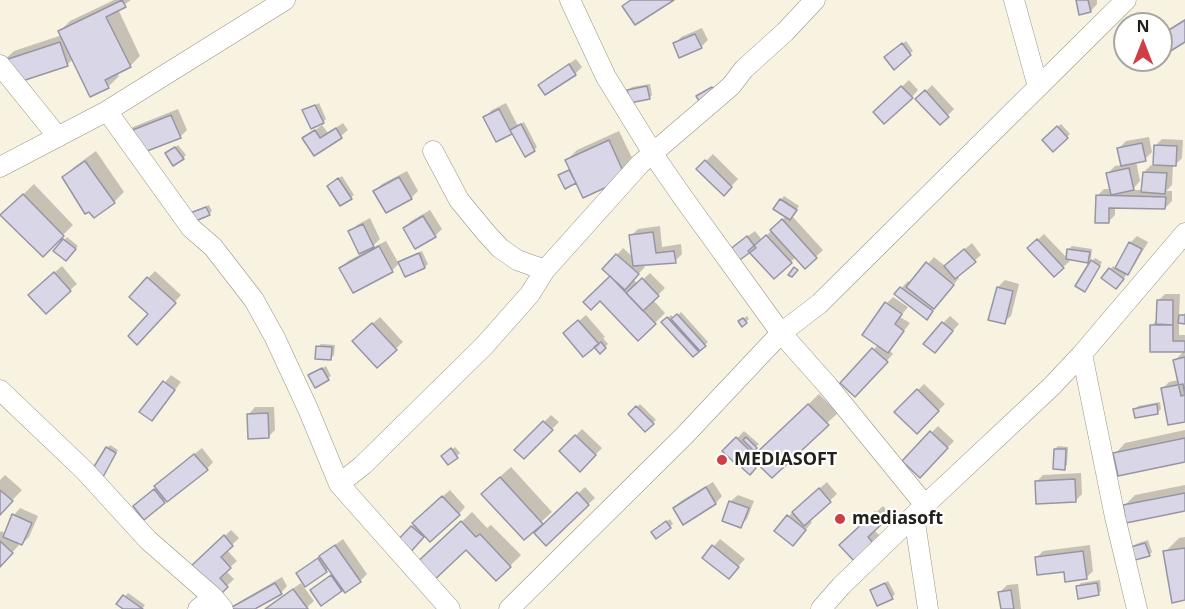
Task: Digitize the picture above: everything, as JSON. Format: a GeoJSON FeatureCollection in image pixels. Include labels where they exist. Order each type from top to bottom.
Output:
{"type":"FeatureCollection","features":[{"type":"Feature","properties":{"kind":"street"},"geometry":{"type":"LineString","coordinates":[[0,167],[107,111],[285,0]]}},
{"type":"Feature","properties":{"kind":"street"},"geometry":{"type":"LineString","coordinates":[[570,0],[606,77],[684,199],[781,333],[828,386],[919,510],[928,609]]}},
{"type":"Feature","properties":{"kind":"street"},"geometry":{"type":"LineString","coordinates":[[339,484],[363,465],[484,346],[530,294],[545,270],[640,164],[731,86],[744,69],[785,32],[814,0]]}},
{"type":"Feature","properties":{"kind":"street"},"geometry":{"type":"LineString","coordinates":[[1014,0],[1038,87]]}},
{"type":"Feature","properties":{"kind":"street"},"geometry":{"type":"LineString","coordinates":[[509,609],[684,436],[781,333],[819,304],[1126,0]]}},
{"type":"Feature","properties":{"kind":"street"},"geometry":{"type":"LineString","coordinates":[[0,65],[58,137]]}},
{"type":"Feature","properties":{"kind":"street"},"geometry":{"type":"LineString","coordinates":[[107,111],[191,228],[213,247],[254,300],[275,338],[339,484],[450,609]]}},
{"type":"Feature","properties":{"kind":"street"},"geometry":{"type":"LineString","coordinates":[[433,151],[459,200],[500,248],[517,260],[545,270]]}},
{"type":"Feature","properties":{"kind":"street"},"geometry":{"type":"LineString","coordinates":[[821,609],[841,586],[919,510],[1052,386],[1185,232]]}},
{"type":"Feature","properties":{"kind":"street"},"geometry":{"type":"LineString","coordinates":[[1082,354],[1115,517],[1137,609]]}},
{"type":"Feature","properties":{"kind":"street"},"geometry":{"type":"LineString","coordinates":[[0,390],[84,470],[211,605]]}},
{"type":"Feature","properties":{"kind":"building"},"geometry":{"type":"Polygon","coordinates":[[[122,0],[126,7],[106,17],[131,67],[105,80],[109,88],[90,97],[58,31],[122,0]]]}},
{"type":"Feature","properties":{"kind":"building"},"geometry":{"type":"Polygon","coordinates":[[[631,0],[674,0],[635,25],[622,6],[631,0]]]}},
{"type":"Feature","properties":{"kind":"building"},"geometry":{"type":"Polygon","coordinates":[[[1076,0],[1088,0],[1091,12],[1079,15],[1076,0]]]}},
{"type":"Feature","properties":{"kind":"building"},"geometry":{"type":"Polygon","coordinates":[[[1185,20],[1185,42],[1173,50],[1173,28],[1185,20]]]}},
{"type":"Feature","properties":{"kind":"building"},"geometry":{"type":"Polygon","coordinates":[[[695,34],[702,48],[679,58],[673,43],[695,34]]]}},
{"type":"Feature","properties":{"kind":"building"},"geometry":{"type":"Polygon","coordinates":[[[60,42],[68,66],[10,85],[2,61],[60,42]]]}},
{"type":"Feature","properties":{"kind":"building"},"geometry":{"type":"Polygon","coordinates":[[[902,43],[911,55],[894,70],[884,57],[902,43]]]}},
{"type":"Feature","properties":{"kind":"building"},"geometry":{"type":"Polygon","coordinates":[[[569,64],[576,75],[545,95],[538,85],[569,64]]]}},
{"type":"Feature","properties":{"kind":"building"},"geometry":{"type":"Polygon","coordinates":[[[647,86],[650,99],[630,103],[627,90],[647,86]]]}},
{"type":"Feature","properties":{"kind":"building"},"geometry":{"type":"Polygon","coordinates":[[[901,86],[913,98],[884,124],[873,112],[901,86]]]}},
{"type":"Feature","properties":{"kind":"building"},"geometry":{"type":"Polygon","coordinates":[[[712,87],[719,97],[703,107],[696,96],[712,87]]]}},
{"type":"Feature","properties":{"kind":"building"},"geometry":{"type":"Polygon","coordinates":[[[925,90],[949,117],[940,125],[915,99],[925,90]]]}},
{"type":"Feature","properties":{"kind":"building"},"geometry":{"type":"Polygon","coordinates":[[[315,105],[324,123],[311,129],[302,110],[315,105]]]}},
{"type":"Feature","properties":{"kind":"building"},"geometry":{"type":"Polygon","coordinates":[[[499,109],[512,134],[496,142],[483,117],[499,109]]]}},
{"type":"Feature","properties":{"kind":"building"},"geometry":{"type":"Polygon","coordinates":[[[171,115],[181,138],[134,156],[125,133],[171,115]]]}},
{"type":"Feature","properties":{"kind":"building"},"geometry":{"type":"Polygon","coordinates":[[[521,124],[535,151],[525,157],[510,130],[521,124]]]}},
{"type":"Feature","properties":{"kind":"building"},"geometry":{"type":"Polygon","coordinates":[[[1057,126],[1068,138],[1053,152],[1042,140],[1057,126]]]}},
{"type":"Feature","properties":{"kind":"building"},"geometry":{"type":"Polygon","coordinates":[[[336,128],[342,138],[314,156],[302,138],[315,130],[320,138],[336,128]]]}},
{"type":"Feature","properties":{"kind":"building"},"geometry":{"type":"Polygon","coordinates":[[[609,140],[626,178],[583,198],[565,160],[609,140]]]}},
{"type":"Feature","properties":{"kind":"building"},"geometry":{"type":"Polygon","coordinates":[[[1142,143],[1146,161],[1121,166],[1117,148],[1142,143]]]}},
{"type":"Feature","properties":{"kind":"building"},"geometry":{"type":"Polygon","coordinates":[[[1154,145],[1177,146],[1176,166],[1153,165],[1154,145]]]}},
{"type":"Feature","properties":{"kind":"building"},"geometry":{"type":"Polygon","coordinates":[[[175,147],[184,159],[173,166],[165,153],[175,147]]]}},
{"type":"Feature","properties":{"kind":"building"},"geometry":{"type":"Polygon","coordinates":[[[705,160],[732,187],[724,196],[696,169],[705,160]]]}},
{"type":"Feature","properties":{"kind":"building"},"geometry":{"type":"Polygon","coordinates":[[[85,161],[115,203],[94,218],[89,212],[85,214],[62,177],[85,161]]]}},
{"type":"Feature","properties":{"kind":"building"},"geometry":{"type":"Polygon","coordinates":[[[1129,168],[1134,190],[1111,195],[1106,173],[1129,168]]]}},
{"type":"Feature","properties":{"kind":"building"},"geometry":{"type":"Polygon","coordinates":[[[569,170],[576,183],[565,189],[558,175],[569,170]]]}},
{"type":"Feature","properties":{"kind":"building"},"geometry":{"type":"Polygon","coordinates":[[[1143,172],[1167,173],[1165,194],[1141,192],[1143,172]]]}},
{"type":"Feature","properties":{"kind":"building"},"geometry":{"type":"Polygon","coordinates":[[[399,177],[412,199],[386,213],[373,191],[399,177]]]}},
{"type":"Feature","properties":{"kind":"building"},"geometry":{"type":"Polygon","coordinates":[[[338,178],[352,199],[340,206],[327,186],[338,178]]]}},
{"type":"Feature","properties":{"kind":"building"},"geometry":{"type":"Polygon","coordinates":[[[23,194],[64,236],[43,257],[0,215],[23,194]]]}},
{"type":"Feature","properties":{"kind":"building"},"geometry":{"type":"Polygon","coordinates":[[[1096,195],[1166,197],[1165,209],[1109,208],[1109,223],[1095,223],[1096,195]]]}},
{"type":"Feature","properties":{"kind":"building"},"geometry":{"type":"Polygon","coordinates":[[[780,199],[797,210],[790,220],[773,209],[780,199]]]}},
{"type":"Feature","properties":{"kind":"building"},"geometry":{"type":"Polygon","coordinates":[[[206,207],[210,215],[181,227],[177,218],[206,207]]]}},
{"type":"Feature","properties":{"kind":"building"},"geometry":{"type":"Polygon","coordinates":[[[423,216],[436,237],[415,249],[403,228],[423,216]]]}},
{"type":"Feature","properties":{"kind":"building"},"geometry":{"type":"Polygon","coordinates":[[[782,219],[817,258],[805,269],[770,230],[782,219]]]}},
{"type":"Feature","properties":{"kind":"building"},"geometry":{"type":"Polygon","coordinates":[[[363,224],[374,247],[359,254],[348,231],[363,224]]]}},
{"type":"Feature","properties":{"kind":"building"},"geometry":{"type":"Polygon","coordinates":[[[653,232],[656,253],[674,251],[676,263],[633,266],[629,235],[653,232]]]}},
{"type":"Feature","properties":{"kind":"building"},"geometry":{"type":"Polygon","coordinates":[[[766,235],[792,263],[774,279],[748,251],[766,235]]]}},
{"type":"Feature","properties":{"kind":"building"},"geometry":{"type":"Polygon","coordinates":[[[747,236],[756,248],[729,268],[720,257],[747,236]]]}},
{"type":"Feature","properties":{"kind":"building"},"geometry":{"type":"Polygon","coordinates":[[[63,239],[76,249],[66,261],[53,251],[63,239]]]}},
{"type":"Feature","properties":{"kind":"building"},"geometry":{"type":"Polygon","coordinates":[[[1037,239],[1064,268],[1054,277],[1027,248],[1037,239]]]}},
{"type":"Feature","properties":{"kind":"building"},"geometry":{"type":"Polygon","coordinates":[[[1129,242],[1142,249],[1128,275],[1115,268],[1129,242]]]}},
{"type":"Feature","properties":{"kind":"building"},"geometry":{"type":"Polygon","coordinates":[[[379,246],[393,272],[353,293],[339,268],[379,246]]]}},
{"type":"Feature","properties":{"kind":"building"},"geometry":{"type":"Polygon","coordinates":[[[964,249],[976,262],[955,279],[944,266],[964,249]]]}},
{"type":"Feature","properties":{"kind":"building"},"geometry":{"type":"Polygon","coordinates":[[[1067,249],[1090,252],[1088,263],[1066,259],[1067,249]]]}},
{"type":"Feature","properties":{"kind":"building"},"geometry":{"type":"Polygon","coordinates":[[[419,253],[425,268],[405,277],[398,262],[419,253]]]}},
{"type":"Feature","properties":{"kind":"building"},"geometry":{"type":"Polygon","coordinates":[[[616,254],[639,274],[625,290],[602,269],[616,254]]]}},
{"type":"Feature","properties":{"kind":"building"},"geometry":{"type":"Polygon","coordinates":[[[1091,260],[1100,266],[1085,292],[1075,286],[1091,260]]]}},
{"type":"Feature","properties":{"kind":"building"},"geometry":{"type":"Polygon","coordinates":[[[926,262],[954,285],[934,309],[906,287],[926,262]]]}},
{"type":"Feature","properties":{"kind":"building"},"geometry":{"type":"Polygon","coordinates":[[[794,267],[798,270],[792,277],[788,275],[794,267]]]}},
{"type":"Feature","properties":{"kind":"building"},"geometry":{"type":"Polygon","coordinates":[[[1109,268],[1124,279],[1116,289],[1101,278],[1109,268]]]}},
{"type":"Feature","properties":{"kind":"building"},"geometry":{"type":"Polygon","coordinates":[[[54,272],[71,291],[46,314],[28,295],[54,272]]]}},
{"type":"Feature","properties":{"kind":"building"},"geometry":{"type":"Polygon","coordinates":[[[610,276],[656,324],[638,341],[600,301],[591,310],[583,302],[610,276]]]}},
{"type":"Feature","properties":{"kind":"building"},"geometry":{"type":"Polygon","coordinates":[[[147,277],[176,303],[137,345],[128,336],[148,314],[129,297],[147,277]]]}},
{"type":"Feature","properties":{"kind":"building"},"geometry":{"type":"Polygon","coordinates":[[[642,278],[659,296],[643,311],[626,293],[642,278]]]}},
{"type":"Feature","properties":{"kind":"building"},"geometry":{"type":"Polygon","coordinates":[[[900,287],[933,311],[927,320],[894,294],[900,287]]]}},
{"type":"Feature","properties":{"kind":"building"},"geometry":{"type":"Polygon","coordinates":[[[997,287],[1013,291],[1005,324],[988,320],[997,287]]]}},
{"type":"Feature","properties":{"kind":"building"},"geometry":{"type":"Polygon","coordinates":[[[1157,300],[1173,300],[1173,325],[1156,324],[1157,300]]]}},
{"type":"Feature","properties":{"kind":"building"},"geometry":{"type":"Polygon","coordinates":[[[885,302],[902,314],[895,324],[904,331],[888,353],[862,335],[885,302]]]}},
{"type":"Feature","properties":{"kind":"building"},"geometry":{"type":"Polygon","coordinates":[[[677,314],[706,346],[700,351],[671,319],[677,314]]]}},
{"type":"Feature","properties":{"kind":"building"},"geometry":{"type":"Polygon","coordinates":[[[1179,315],[1185,315],[1185,324],[1178,323],[1179,315]]]}},
{"type":"Feature","properties":{"kind":"building"},"geometry":{"type":"Polygon","coordinates":[[[667,317],[699,352],[693,357],[661,322],[667,317]]]}},
{"type":"Feature","properties":{"kind":"building"},"geometry":{"type":"Polygon","coordinates":[[[743,318],[747,323],[742,327],[738,321],[743,318]]]}},
{"type":"Feature","properties":{"kind":"building"},"geometry":{"type":"Polygon","coordinates":[[[578,320],[599,344],[583,357],[563,333],[578,320]]]}},
{"type":"Feature","properties":{"kind":"building"},"geometry":{"type":"Polygon","coordinates":[[[942,322],[953,331],[935,353],[923,344],[942,322]]]}},
{"type":"Feature","properties":{"kind":"building"},"geometry":{"type":"Polygon","coordinates":[[[372,323],[397,350],[377,368],[352,341],[372,323]]]}},
{"type":"Feature","properties":{"kind":"building"},"geometry":{"type":"Polygon","coordinates":[[[1150,325],[1173,325],[1173,341],[1185,341],[1185,352],[1150,352],[1150,325]]]}},
{"type":"Feature","properties":{"kind":"building"},"geometry":{"type":"Polygon","coordinates":[[[601,342],[606,348],[600,354],[594,347],[601,342]]]}},
{"type":"Feature","properties":{"kind":"building"},"geometry":{"type":"Polygon","coordinates":[[[316,346],[332,347],[331,360],[315,359],[316,346]]]}},
{"type":"Feature","properties":{"kind":"building"},"geometry":{"type":"Polygon","coordinates":[[[872,348],[888,362],[855,397],[840,383],[872,348]]]}},
{"type":"Feature","properties":{"kind":"building"},"geometry":{"type":"Polygon","coordinates":[[[1185,357],[1185,395],[1181,396],[1173,360],[1185,357]]]}},
{"type":"Feature","properties":{"kind":"building"},"geometry":{"type":"Polygon","coordinates":[[[322,368],[329,380],[315,388],[308,375],[322,368]]]}},
{"type":"Feature","properties":{"kind":"building"},"geometry":{"type":"Polygon","coordinates":[[[163,381],[175,390],[152,421],[139,412],[163,381]]]}},
{"type":"Feature","properties":{"kind":"building"},"geometry":{"type":"Polygon","coordinates":[[[1183,384],[1185,422],[1168,425],[1161,388],[1183,384]]]}},
{"type":"Feature","properties":{"kind":"building"},"geometry":{"type":"Polygon","coordinates":[[[917,389],[939,411],[917,434],[894,412],[917,389]]]}},
{"type":"Feature","properties":{"kind":"building"},"geometry":{"type":"Polygon","coordinates":[[[808,404],[829,425],[772,478],[751,458],[808,404]]]}},
{"type":"Feature","properties":{"kind":"building"},"geometry":{"type":"Polygon","coordinates":[[[1157,404],[1158,414],[1135,418],[1133,409],[1157,404]]]}},
{"type":"Feature","properties":{"kind":"building"},"geometry":{"type":"Polygon","coordinates":[[[636,406],[654,424],[645,432],[628,414],[636,406]]]}},
{"type":"Feature","properties":{"kind":"building"},"geometry":{"type":"Polygon","coordinates":[[[268,413],[269,438],[248,439],[247,414],[268,413]]]}},
{"type":"Feature","properties":{"kind":"building"},"geometry":{"type":"Polygon","coordinates":[[[543,421],[553,430],[524,459],[514,450],[543,421]]]}},
{"type":"Feature","properties":{"kind":"building"},"geometry":{"type":"Polygon","coordinates":[[[930,431],[948,448],[920,478],[902,461],[930,431]]]}},
{"type":"Feature","properties":{"kind":"building"},"geometry":{"type":"Polygon","coordinates":[[[575,435],[596,455],[580,472],[559,451],[575,435]]]}},
{"type":"Feature","properties":{"kind":"building"},"geometry":{"type":"Polygon","coordinates":[[[736,437],[752,453],[738,466],[722,451],[736,437]]]}},
{"type":"Feature","properties":{"kind":"building"},"geometry":{"type":"Polygon","coordinates":[[[746,437],[757,448],[754,451],[743,440],[746,437]]]}},
{"type":"Feature","properties":{"kind":"building"},"geometry":{"type":"Polygon","coordinates":[[[1185,438],[1185,462],[1118,476],[1113,453],[1185,438]]]}},
{"type":"Feature","properties":{"kind":"building"},"geometry":{"type":"Polygon","coordinates":[[[106,447],[116,453],[103,477],[92,470],[106,447]]]}},
{"type":"Feature","properties":{"kind":"building"},"geometry":{"type":"Polygon","coordinates":[[[451,448],[458,458],[448,465],[441,456],[451,448]]]}},
{"type":"Feature","properties":{"kind":"building"},"geometry":{"type":"Polygon","coordinates":[[[1054,449],[1066,449],[1065,470],[1053,469],[1054,449]]]}},
{"type":"Feature","properties":{"kind":"building"},"geometry":{"type":"Polygon","coordinates":[[[194,454],[208,470],[167,502],[154,486],[194,454]]]}},
{"type":"Feature","properties":{"kind":"building"},"geometry":{"type":"Polygon","coordinates":[[[748,461],[756,468],[750,475],[742,468],[748,461]]]}},
{"type":"Feature","properties":{"kind":"building"},"geometry":{"type":"Polygon","coordinates":[[[500,477],[543,524],[524,540],[481,494],[500,477]]]}},
{"type":"Feature","properties":{"kind":"building"},"geometry":{"type":"Polygon","coordinates":[[[1075,479],[1076,502],[1036,504],[1035,481],[1075,479]]]}},
{"type":"Feature","properties":{"kind":"building"},"geometry":{"type":"Polygon","coordinates":[[[706,487],[716,504],[683,525],[673,508],[706,487]]]}},
{"type":"Feature","properties":{"kind":"building"},"geometry":{"type":"Polygon","coordinates":[[[819,488],[831,502],[804,526],[792,512],[819,488]]]}},
{"type":"Feature","properties":{"kind":"building"},"geometry":{"type":"Polygon","coordinates":[[[154,489],[165,503],[144,520],[133,506],[154,489]]]}},
{"type":"Feature","properties":{"kind":"building"},"geometry":{"type":"Polygon","coordinates":[[[0,490],[13,501],[0,515],[0,490]]]}},
{"type":"Feature","properties":{"kind":"building"},"geometry":{"type":"Polygon","coordinates":[[[577,492],[589,505],[546,546],[534,533],[577,492]]]}},
{"type":"Feature","properties":{"kind":"building"},"geometry":{"type":"Polygon","coordinates":[[[1185,493],[1185,511],[1126,523],[1123,505],[1185,493]]]}},
{"type":"Feature","properties":{"kind":"building"},"geometry":{"type":"Polygon","coordinates":[[[442,496],[460,515],[430,542],[412,523],[442,496]]]}},
{"type":"Feature","properties":{"kind":"building"},"geometry":{"type":"Polygon","coordinates":[[[729,501],[749,508],[741,528],[722,521],[729,501]]]}},
{"type":"Feature","properties":{"kind":"building"},"geometry":{"type":"Polygon","coordinates":[[[875,512],[884,522],[868,537],[874,544],[855,562],[839,545],[875,512]]]}},
{"type":"Feature","properties":{"kind":"building"},"geometry":{"type":"Polygon","coordinates":[[[12,514],[32,523],[22,545],[3,537],[12,514]]]}},
{"type":"Feature","properties":{"kind":"building"},"geometry":{"type":"Polygon","coordinates":[[[787,515],[806,530],[793,546],[774,531],[787,515]]]}},
{"type":"Feature","properties":{"kind":"building"},"geometry":{"type":"Polygon","coordinates":[[[461,521],[476,537],[480,534],[511,567],[496,581],[466,550],[429,585],[412,567],[461,521]]]}},
{"type":"Feature","properties":{"kind":"building"},"geometry":{"type":"Polygon","coordinates":[[[666,521],[671,528],[656,539],[651,532],[666,521]]]}},
{"type":"Feature","properties":{"kind":"building"},"geometry":{"type":"Polygon","coordinates":[[[411,526],[424,537],[407,556],[394,544],[411,526]]]}},
{"type":"Feature","properties":{"kind":"building"},"geometry":{"type":"Polygon","coordinates":[[[224,535],[233,546],[221,557],[231,568],[220,578],[228,587],[217,598],[189,568],[224,535]]]}},
{"type":"Feature","properties":{"kind":"building"},"geometry":{"type":"Polygon","coordinates":[[[0,541],[13,553],[0,567],[0,541]]]}},
{"type":"Feature","properties":{"kind":"building"},"geometry":{"type":"Polygon","coordinates":[[[1145,543],[1150,556],[1135,560],[1131,547],[1145,543]]]}},
{"type":"Feature","properties":{"kind":"building"},"geometry":{"type":"Polygon","coordinates":[[[335,545],[361,582],[345,593],[319,556],[335,545]]]}},
{"type":"Feature","properties":{"kind":"building"},"geometry":{"type":"Polygon","coordinates":[[[712,545],[739,567],[729,579],[702,558],[712,545]]]}},
{"type":"Feature","properties":{"kind":"building"},"geometry":{"type":"Polygon","coordinates":[[[1185,548],[1185,600],[1172,603],[1163,551],[1185,548]]]}},
{"type":"Feature","properties":{"kind":"building"},"geometry":{"type":"Polygon","coordinates":[[[1083,551],[1087,579],[1065,582],[1064,572],[1037,575],[1035,557],[1083,551]]]}},
{"type":"Feature","properties":{"kind":"building"},"geometry":{"type":"Polygon","coordinates":[[[318,558],[327,572],[305,587],[296,573],[318,558]]]}},
{"type":"Feature","properties":{"kind":"building"},"geometry":{"type":"Polygon","coordinates":[[[331,575],[342,591],[321,606],[310,590],[331,575]]]}},
{"type":"Feature","properties":{"kind":"building"},"geometry":{"type":"Polygon","coordinates":[[[275,583],[282,594],[255,609],[233,609],[232,607],[275,583]]]}},
{"type":"Feature","properties":{"kind":"building"},"geometry":{"type":"Polygon","coordinates":[[[885,583],[893,599],[877,606],[870,590],[885,583]]]}},
{"type":"Feature","properties":{"kind":"building"},"geometry":{"type":"Polygon","coordinates":[[[1097,583],[1099,595],[1078,599],[1076,586],[1097,583]]]}},
{"type":"Feature","properties":{"kind":"building"},"geometry":{"type":"Polygon","coordinates":[[[293,589],[308,609],[265,609],[293,589]]]}},
{"type":"Feature","properties":{"kind":"building"},"geometry":{"type":"Polygon","coordinates":[[[1011,590],[1014,609],[1001,609],[998,592],[1011,590]]]}},
{"type":"Feature","properties":{"kind":"building"},"geometry":{"type":"Polygon","coordinates":[[[123,595],[143,609],[123,609],[116,604],[123,595]]]}},
{"type":"Feature","properties":{"kind":"place","name":"MEDIASOFT"},"geometry":{"type":"Point","coordinates":[722,460]}},
{"type":"Feature","properties":{"kind":"place","name":"mediasoft"},"geometry":{"type":"Point","coordinates":[840,519]}}]}
